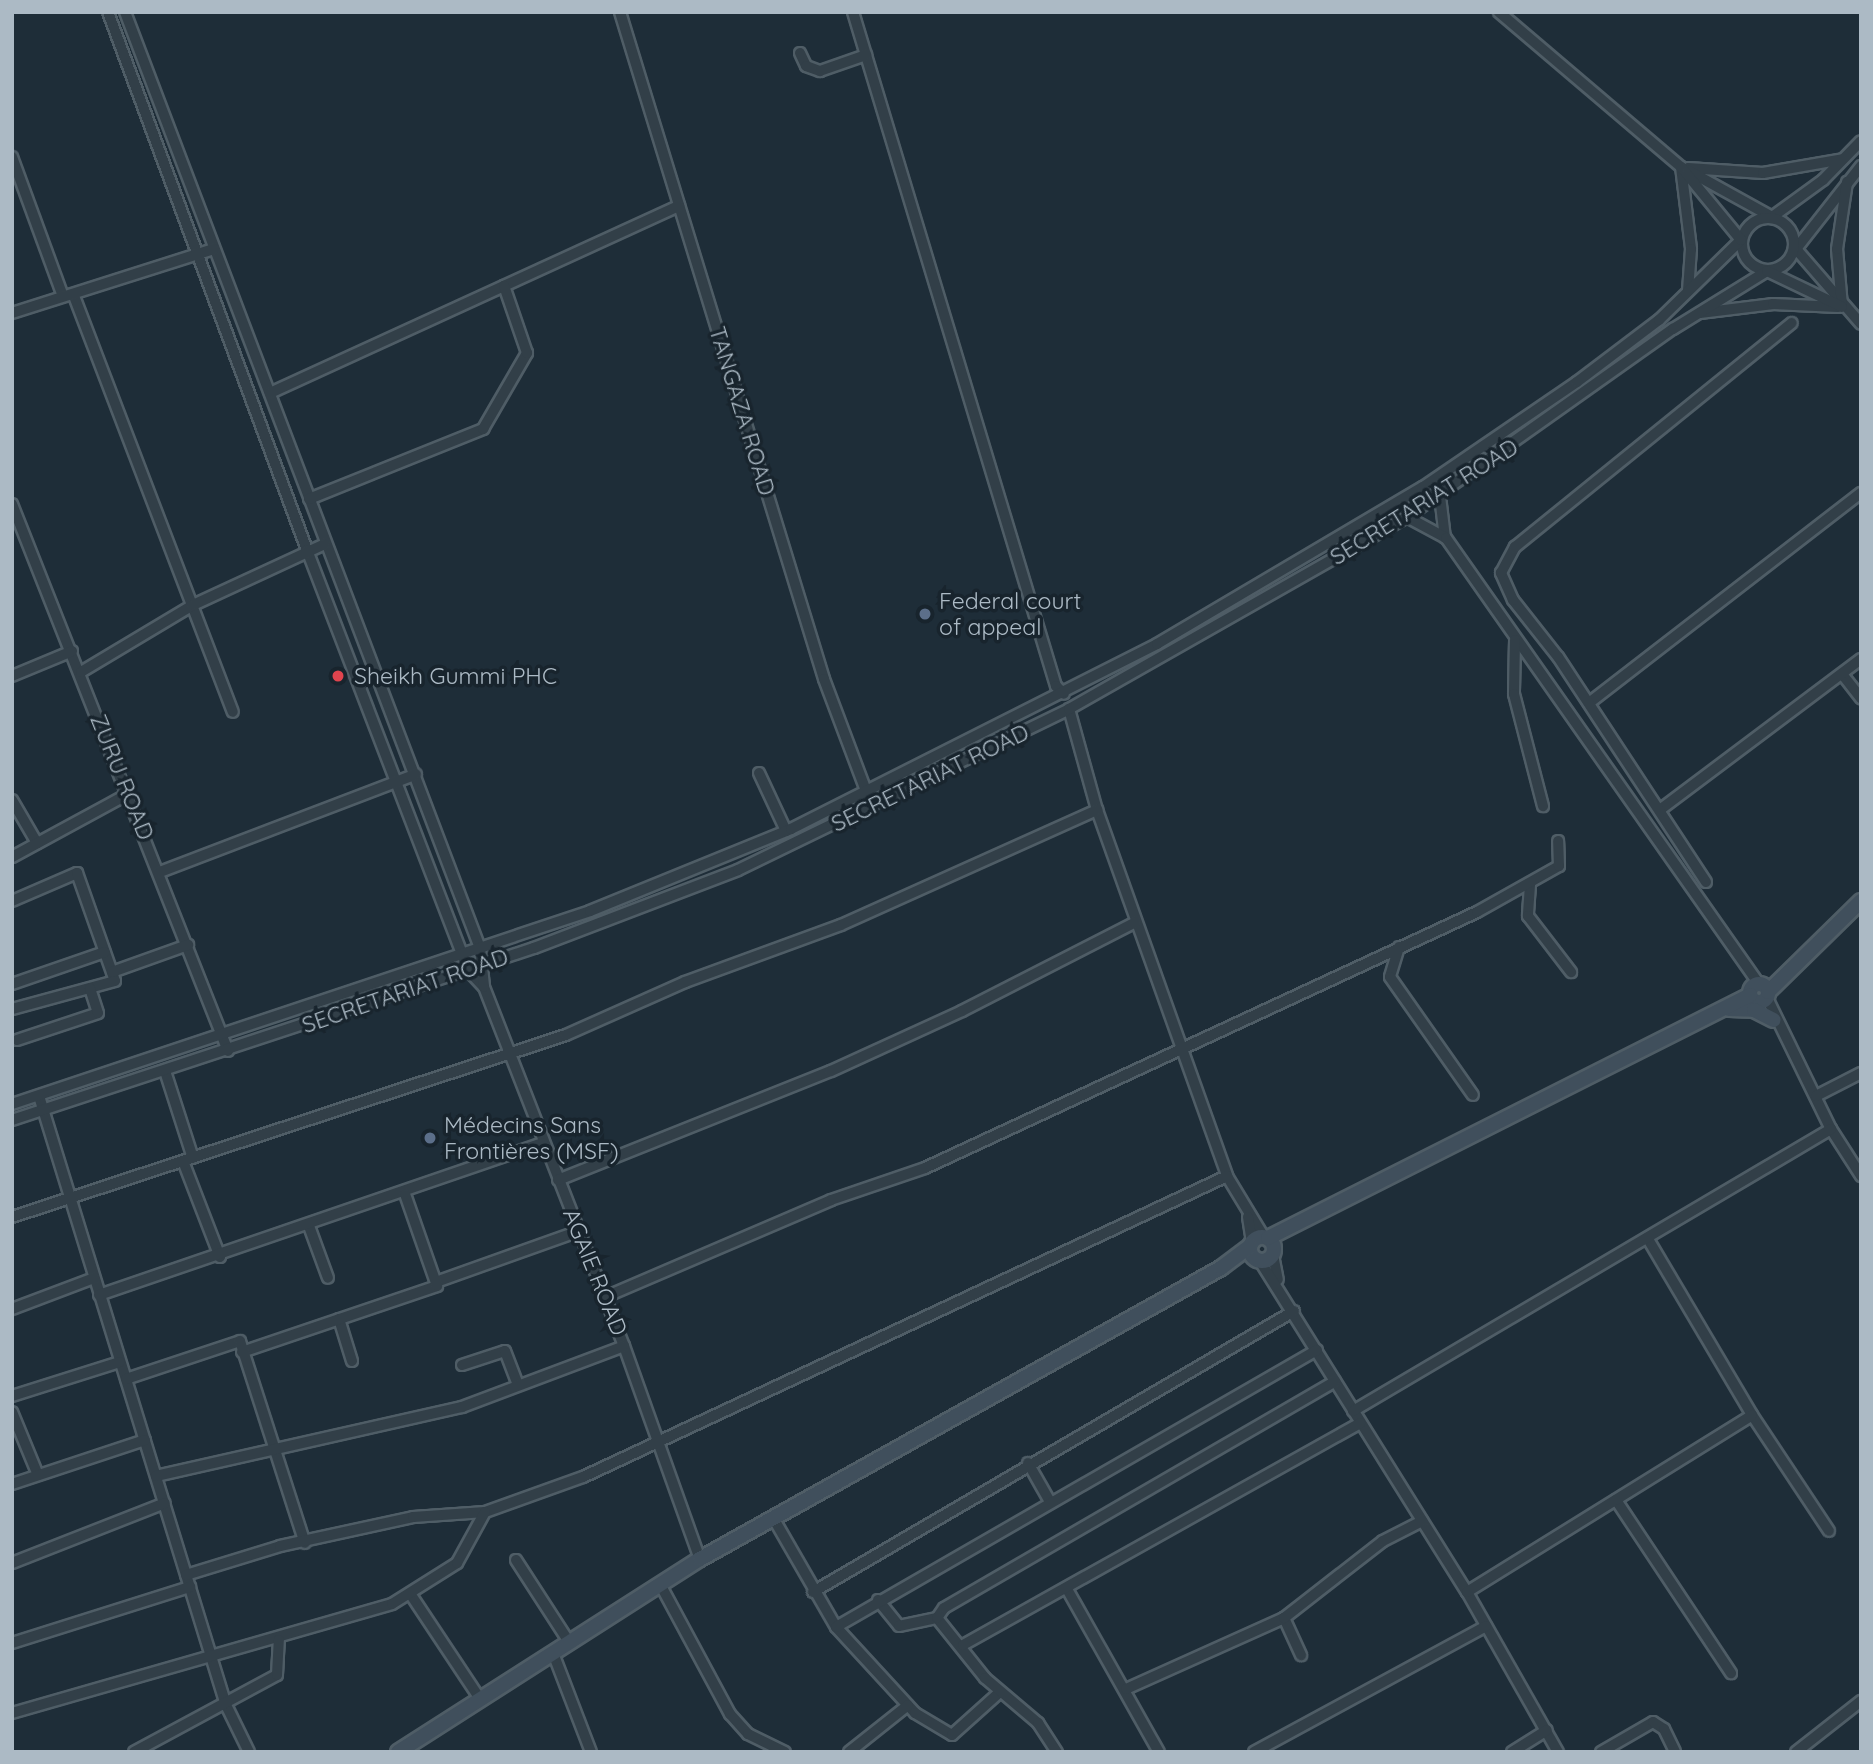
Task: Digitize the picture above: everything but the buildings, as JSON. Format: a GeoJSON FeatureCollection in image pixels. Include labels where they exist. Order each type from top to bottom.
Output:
{"type":"FeatureCollection","features":[{"type":"Feature","properties":{"kind":"street"},"geometry":{"type":"LineString","coordinates":[[107,12],[200,253],[307,550],[399,781],[468,970],[484,987]]}},
{"type":"Feature","properties":{"kind":"street"},"geometry":{"type":"LineString","coordinates":[[125,12],[416,774],[480,948],[485,964],[484,987]]}},
{"type":"Feature","properties":{"kind":"street","name":"TANGAZA ROAD"},"geometry":{"type":"LineString","coordinates":[[620,12],[864,792],[872,807]]}},
{"type":"Feature","properties":{"kind":"street"},"geometry":{"type":"LineString","coordinates":[[853,12],[1056,686],[1063,694]]}},
{"type":"Feature","properties":{"kind":"street"},"geometry":{"type":"LineString","coordinates":[[1499,12],[1681,167],[1741,240],[1749,263],[1843,307]]}},
{"type":"Feature","properties":{"kind":"street"},"geometry":{"type":"LineString","coordinates":[[800,53],[806,66],[820,71],[866,55]]}},
{"type":"Feature","properties":{"kind":"street"},"geometry":{"type":"LineString","coordinates":[[1741,240],[1754,222],[1772,217],[1861,141]]}},
{"type":"Feature","properties":{"kind":"street"},"geometry":{"type":"LineString","coordinates":[[159,148],[174,142]]}},
{"type":"Feature","properties":{"kind":"street"},"geometry":{"type":"LineString","coordinates":[[12,158],[193,605],[233,712]]}},
{"type":"Feature","properties":{"kind":"street"},"geometry":{"type":"LineString","coordinates":[[1681,167],[1763,173],[1843,159]]}},
{"type":"Feature","properties":{"kind":"street"},"geometry":{"type":"LineString","coordinates":[[1767,271],[1784,265],[1861,166]]}},
{"type":"Feature","properties":{"kind":"street"},"geometry":{"type":"LineString","coordinates":[[1681,167],[1787,226],[1796,249],[1843,307],[1861,324]]}},
{"type":"Feature","properties":{"kind":"street"},"geometry":{"type":"LineString","coordinates":[[1681,167],[1691,249],[1688,291]]}},
{"type":"Feature","properties":{"kind":"street"},"geometry":{"type":"LineString","coordinates":[[1843,307],[1837,249],[1848,180]]}},
{"type":"Feature","properties":{"kind":"street"},"geometry":{"type":"LineString","coordinates":[[270,393],[679,206]]}},
{"type":"Feature","properties":{"kind":"street","name":"SECRETARIAT ROAD"},"geometry":{"type":"LineString","coordinates":[[12,1104],[652,888],[786,831],[1063,694],[1433,481],[1577,382],[1688,291],[1741,240]]}},
{"type":"Feature","properties":{"kind":"street"},"geometry":{"type":"LineString","coordinates":[[12,313],[214,249]]}},
{"type":"Feature","properties":{"kind":"street","name":"SECRETARIAT ROAD"},"geometry":{"type":"LineString","coordinates":[[12,1120],[228,1051],[666,901],[872,807],[1069,709],[1408,517],[1697,314],[1767,271]]}},
{"type":"Feature","properties":{"kind":"street"},"geometry":{"type":"LineString","coordinates":[[309,499],[483,429],[527,354],[504,286]]}},
{"type":"Feature","properties":{"kind":"street"},"geometry":{"type":"LineString","coordinates":[[1697,314],[1773,304],[1843,307]]}},
{"type":"Feature","properties":{"kind":"street"},"geometry":{"type":"LineString","coordinates":[[1706,882],[1661,809],[1589,703],[1508,594],[1502,568],[1516,547],[1793,323]]}},
{"type":"Feature","properties":{"kind":"street"},"geometry":{"type":"LineString","coordinates":[[1589,703],[1861,492]]}},
{"type":"Feature","properties":{"kind":"street"},"geometry":{"type":"LineString","coordinates":[[1440,496],[1446,538],[1745,966],[1816,1096],[1830,1129],[1861,1176]]}},
{"type":"Feature","properties":{"kind":"street","name":"ZURU ROAD"},"geometry":{"type":"LineString","coordinates":[[12,505],[160,872],[228,1051]]}},
{"type":"Feature","properties":{"kind":"street"},"geometry":{"type":"LineString","coordinates":[[1408,517],[1446,538]]}},
{"type":"Feature","properties":{"kind":"street"},"geometry":{"type":"LineString","coordinates":[[81,673],[193,605],[307,550],[326,544]]}},
{"type":"Feature","properties":{"kind":"street"},"geometry":{"type":"LineString","coordinates":[[1516,640],[1514,694],[1544,806]]}},
{"type":"Feature","properties":{"kind":"street"},"geometry":{"type":"LineString","coordinates":[[12,676],[72,651]]}},
{"type":"Feature","properties":{"kind":"street"},"geometry":{"type":"LineString","coordinates":[[1661,809],[1861,659]]}},
{"type":"Feature","properties":{"kind":"street"},"geometry":{"type":"LineString","coordinates":[[1842,674],[1861,698]]}},
{"type":"Feature","properties":{"kind":"street"},"geometry":{"type":"LineString","coordinates":[[1069,709],[1097,810],[1136,922],[1184,1046],[1227,1175],[1294,1311],[1360,1423],[1467,1592],[1558,1752]]}},
{"type":"Feature","properties":{"kind":"street"},"geometry":{"type":"LineString","coordinates":[[759,772],[786,831]]}},
{"type":"Feature","properties":{"kind":"street"},"geometry":{"type":"LineString","coordinates":[[160,872],[416,774]]}},
{"type":"Feature","properties":{"kind":"street"},"geometry":{"type":"LineString","coordinates":[[12,856],[128,794]]}},
{"type":"Feature","properties":{"kind":"street"},"geometry":{"type":"LineString","coordinates":[[13,803],[37,843]]}},
{"type":"Feature","properties":{"kind":"street"},"geometry":{"type":"LineString","coordinates":[[12,1217],[68,1196],[509,1056],[841,925],[1097,810]]}},
{"type":"Feature","properties":{"kind":"street"},"geometry":{"type":"LineString","coordinates":[[605,1297],[831,1200],[925,1168],[1530,885],[1561,864],[1558,841]]}},
{"type":"Feature","properties":{"kind":"street"},"geometry":{"type":"LineString","coordinates":[[12,901],[77,873],[115,981],[12,1009]]}},
{"type":"Feature","properties":{"kind":"street"},"geometry":{"type":"LineString","coordinates":[[1530,885],[1528,916],[1571,972]]}},
{"type":"Feature","properties":{"kind":"street"},"geometry":{"type":"LineString","coordinates":[[398,1752],[700,1559],[775,1521],[1221,1268],[1759,993],[1780,979],[1861,901]]}},
{"type":"Feature","properties":{"kind":"street"},"geometry":{"type":"LineString","coordinates":[[558,1180],[831,1071],[962,1012],[1136,922]]}},
{"type":"Feature","properties":{"kind":"street"},"geometry":{"type":"LineString","coordinates":[[112,972],[188,945]]}},
{"type":"Feature","properties":{"kind":"street"},"geometry":{"type":"LineString","coordinates":[[1399,947],[1390,977],[1473,1095]]}},
{"type":"Feature","properties":{"kind":"street"},"geometry":{"type":"LineString","coordinates":[[12,984],[105,952]]}},
{"type":"Feature","properties":{"kind":"street","name":"AGAIE ROAD"},"geometry":{"type":"LineString","coordinates":[[484,987],[624,1346],[700,1559]]}},
{"type":"Feature","properties":{"kind":"street"},"geometry":{"type":"LineString","coordinates":[[17,1040],[98,1013],[90,988]]}},
{"type":"Feature","properties":{"kind":"street"},"geometry":{"type":"LineString","coordinates":[[1730,1008],[1754,1010],[1773,1019]]}},
{"type":"Feature","properties":{"kind":"street"},"geometry":{"type":"LineString","coordinates":[[165,1071],[188,1160],[220,1257]]}},
{"type":"Feature","properties":{"kind":"street"},"geometry":{"type":"LineString","coordinates":[[1816,1096],[1861,1073]]}},
{"type":"Feature","properties":{"kind":"street"},"geometry":{"type":"LineString","coordinates":[[39,1096],[226,1705],[249,1752]]}},
{"type":"Feature","properties":{"kind":"street"},"geometry":{"type":"LineString","coordinates":[[1353,1411],[1830,1129]]}},
{"type":"Feature","properties":{"kind":"street"},"geometry":{"type":"LineString","coordinates":[[99,1295],[405,1194],[543,1143]]}},
{"type":"Feature","properties":{"kind":"street"},"geometry":{"type":"LineString","coordinates":[[186,1574],[440,1512],[485,1512],[661,1444],[1227,1175]]}},
{"type":"Feature","properties":{"kind":"street"},"geometry":{"type":"LineString","coordinates":[[242,1352],[437,1286],[405,1194]]}},
{"type":"Feature","properties":{"kind":"street"},"geometry":{"type":"LineString","coordinates":[[309,1226],[328,1278]]}},
{"type":"Feature","properties":{"kind":"street"},"geometry":{"type":"LineString","coordinates":[[436,1282],[579,1231]]}},
{"type":"Feature","properties":{"kind":"street"},"geometry":{"type":"LineString","coordinates":[[1648,1239],[1752,1415],[1829,1531]]}},
{"type":"Feature","properties":{"kind":"street"},"geometry":{"type":"LineString","coordinates":[[12,1309],[94,1278]]}},
{"type":"Feature","properties":{"kind":"street"},"geometry":{"type":"LineString","coordinates":[[813,1592],[1028,1462],[1294,1311]]}},
{"type":"Feature","properties":{"kind":"street"},"geometry":{"type":"LineString","coordinates":[[339,1319],[352,1361]]}},
{"type":"Feature","properties":{"kind":"street"},"geometry":{"type":"LineString","coordinates":[[126,1379],[240,1341],[305,1543]]}},
{"type":"Feature","properties":{"kind":"street"},"geometry":{"type":"LineString","coordinates":[[156,1476],[462,1407],[624,1346]]}},
{"type":"Feature","properties":{"kind":"street"},"geometry":{"type":"LineString","coordinates":[[836,1627],[1049,1500],[1317,1350]]}},
{"type":"Feature","properties":{"kind":"street"},"geometry":{"type":"LineString","coordinates":[[462,1366],[505,1351],[518,1385]]}},
{"type":"Feature","properties":{"kind":"street"},"geometry":{"type":"LineString","coordinates":[[12,1396],[120,1362]]}},
{"type":"Feature","properties":{"kind":"street"},"geometry":{"type":"LineString","coordinates":[[878,1600],[899,1626],[937,1618],[944,1608],[1335,1381]]}},
{"type":"Feature","properties":{"kind":"street"},"geometry":{"type":"LineString","coordinates":[[12,1412],[38,1475]]}},
{"type":"Feature","properties":{"kind":"street"},"geometry":{"type":"LineString","coordinates":[[1467,1592],[1752,1415]]}},
{"type":"Feature","properties":{"kind":"street"},"geometry":{"type":"LineString","coordinates":[[963,1645],[1068,1589],[1360,1423]]}},
{"type":"Feature","properties":{"kind":"street"},"geometry":{"type":"LineString","coordinates":[[12,1484],[145,1440]]}},
{"type":"Feature","properties":{"kind":"street"},"geometry":{"type":"LineString","coordinates":[[1028,1462],[1049,1500]]}},
{"type":"Feature","properties":{"kind":"street"},"geometry":{"type":"LineString","coordinates":[[1616,1500],[1731,1674]]}},
{"type":"Feature","properties":{"kind":"street"},"geometry":{"type":"LineString","coordinates":[[12,1563],[165,1503]]}},
{"type":"Feature","properties":{"kind":"street"},"geometry":{"type":"LineString","coordinates":[[12,1713],[211,1656],[279,1640],[411,1595],[457,1563],[485,1512]]}},
{"type":"Feature","properties":{"kind":"street"},"geometry":{"type":"LineString","coordinates":[[775,1521],[813,1592],[836,1627],[908,1704],[952,1735],[1000,1692]]}},
{"type":"Feature","properties":{"kind":"street"},"geometry":{"type":"LineString","coordinates":[[1126,1689],[1284,1618],[1383,1541],[1422,1521]]}},
{"type":"Feature","properties":{"kind":"street"},"geometry":{"type":"LineString","coordinates":[[516,1560],[569,1642]]}},
{"type":"Feature","properties":{"kind":"street"},"geometry":{"type":"LineString","coordinates":[[660,1584],[730,1714],[748,1734],[785,1752]]}},
{"type":"Feature","properties":{"kind":"street"},"geometry":{"type":"LineString","coordinates":[[12,1643],[190,1587]]}},
{"type":"Feature","properties":{"kind":"street"},"geometry":{"type":"LineString","coordinates":[[1068,1589],[1159,1752]]}},
{"type":"Feature","properties":{"kind":"street"},"geometry":{"type":"LineString","coordinates":[[411,1595],[480,1699]]}},
{"type":"Feature","properties":{"kind":"street"},"geometry":{"type":"LineString","coordinates":[[937,1618],[963,1645],[1000,1692],[1038,1723],[1055,1751]]}},
{"type":"Feature","properties":{"kind":"street"},"geometry":{"type":"LineString","coordinates":[[1284,1618],[1301,1655]]}},
{"type":"Feature","properties":{"kind":"street"},"geometry":{"type":"LineString","coordinates":[[1254,1752],[1486,1626]]}},
{"type":"Feature","properties":{"kind":"street"},"geometry":{"type":"LineString","coordinates":[[134,1752],[226,1705],[277,1675],[279,1640]]}},
{"type":"Feature","properties":{"kind":"street"},"geometry":{"type":"LineString","coordinates":[[553,1653],[590,1752]]}},
{"type":"Feature","properties":{"kind":"street"},"geometry":{"type":"LineString","coordinates":[[1796,1752],[1861,1701]]}},
{"type":"Feature","properties":{"kind":"street"},"geometry":{"type":"LineString","coordinates":[[849,1752],[908,1704]]}},
{"type":"Feature","properties":{"kind":"street"},"geometry":{"type":"LineString","coordinates":[[1601,1752],[1653,1722],[1664,1729],[1675,1752]]}},
{"type":"Feature","properties":{"kind":"street"},"geometry":{"type":"LineString","coordinates":[[1512,1752],[1547,1730]]}},
{"type":"Feature","properties":{"kind":"place","name":"Federal court of appeal"},"geometry":{"type":"Point","coordinates":[925,614]}},
{"type":"Feature","properties":{"kind":"place","name":"Sheikh Gummi PHC"},"geometry":{"type":"Point","coordinates":[338,676]}},
{"type":"Feature","properties":{"kind":"place","name":"Médecins Sans Frontières (MSF)"},"geometry":{"type":"Point","coordinates":[430,1138]}}]}
